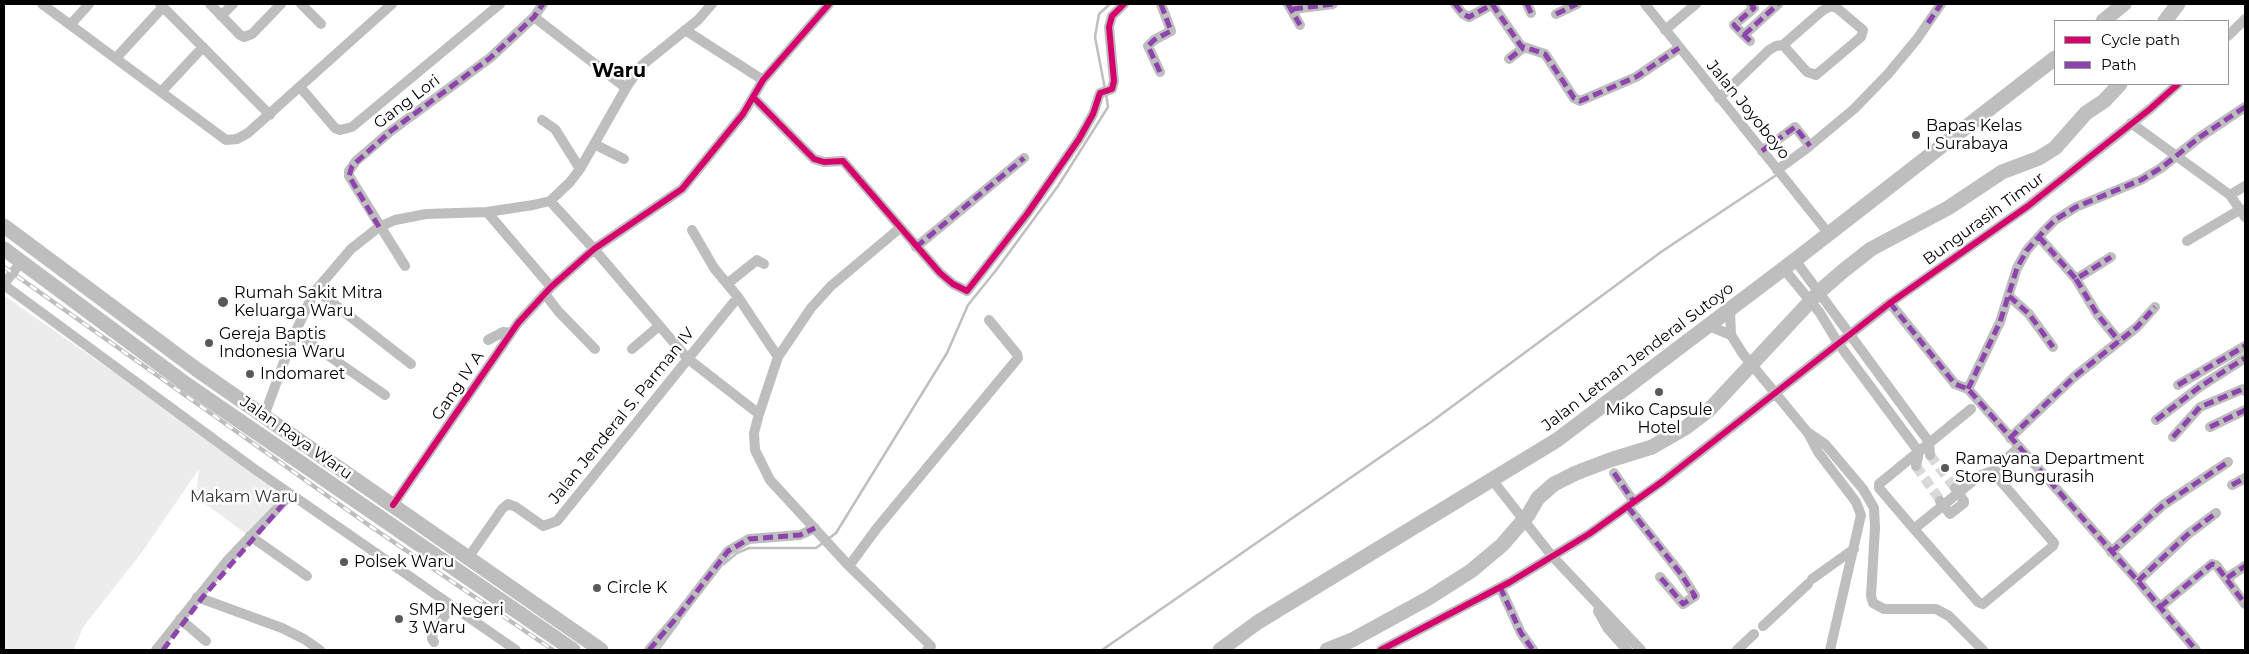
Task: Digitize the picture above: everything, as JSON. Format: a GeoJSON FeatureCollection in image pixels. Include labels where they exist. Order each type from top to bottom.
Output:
{"type":"FeatureCollection","features":[{"type":"Feature","properties":{"kind":"highway"},"geometry":{"type":"LineString","coordinates":[[2103,20],[2124,4]]}},
{"type":"Feature","properties":{"kind":"highway","name":"Jalan Letnan Jenderal Sutoyo"},"geometry":{"type":"LineString","coordinates":[[1220,650],[1258,622],[1493,481],[1557,440],[1790,264],[2054,59]]}},
{"type":"Feature","properties":{"kind":"highway"},"geometry":{"type":"LineString","coordinates":[[4,226],[196,369],[600,650]]}},
{"type":"Feature","properties":{"kind":"highway","name":"Jalan Raya Waru"},"geometry":{"type":"LineString","coordinates":[[4,249],[186,384],[572,650]]}},
{"type":"Feature","properties":{"kind":"highway"},"geometry":{"type":"LineString","coordinates":[[186,384],[194,378],[196,369]]}},
{"type":"Feature","properties":{"kind":"street"},"geometry":{"type":"LineString","coordinates":[[42,4],[226,140],[237,139],[248,134],[392,4]]}},
{"type":"Feature","properties":{"kind":"street"},"geometry":{"type":"LineString","coordinates":[[71,24],[89,4]]}},
{"type":"Feature","properties":{"kind":"street"},"geometry":{"type":"LineString","coordinates":[[210,4],[240,35],[248,37],[281,4]]}},
{"type":"Feature","properties":{"kind":"street"},"geometry":{"type":"LineString","coordinates":[[221,16],[233,4]]}},
{"type":"Feature","properties":{"kind":"street"},"geometry":{"type":"LineString","coordinates":[[301,4],[321,24]]}},
{"type":"Feature","properties":{"kind":"street"},"geometry":{"type":"LineString","coordinates":[[300,87],[335,128],[340,130],[352,127],[500,4]]}},
{"type":"Feature","properties":{"kind":"street"},"geometry":{"type":"LineString","coordinates":[[543,4],[534,16],[626,88]]}},
{"type":"Feature","properties":{"kind":"street"},"geometry":{"type":"LineString","coordinates":[[264,416],[294,335],[316,290],[351,249],[379,227],[395,220],[426,214],[487,212],[532,206],[550,200],[566,186],[580,169],[626,88],[641,66],[698,20],[712,4]]}},
{"type":"Feature","properties":{"kind":"street","name":"Gang IV A"},"geometry":{"type":"LineString","coordinates":[[393,506],[511,333],[548,290],[594,249],[682,189],[737,121],[763,80],[830,4]]}},
{"type":"Feature","properties":{"kind":"street"},"geometry":{"type":"LineString","coordinates":[[753,97],[814,159],[824,162],[843,160],[916,247],[953,284],[964,291],[970,289],[1027,214],[1088,124],[1099,94],[1106,91],[1114,81],[1109,26],[1112,16],[1124,4]]}},
{"type":"Feature","properties":{"kind":"street"},"geometry":{"type":"LineString","coordinates":[[1160,72],[1148,46],[1154,40],[1171,31],[1161,4]]}},
{"type":"Feature","properties":{"kind":"street"},"geometry":{"type":"LineString","coordinates":[[1300,25],[1290,6],[1333,4]]}},
{"type":"Feature","properties":{"kind":"street"},"geometry":{"type":"LineString","coordinates":[[1455,4],[1467,17],[1492,4],[1524,48],[1545,54],[1574,98],[1580,101],[1636,77],[1679,48]]}},
{"type":"Feature","properties":{"kind":"street"},"geometry":{"type":"LineString","coordinates":[[1556,14],[1577,4]]}},
{"type":"Feature","properties":{"kind":"street"},"geometry":{"type":"LineString","coordinates":[[1665,30],[1696,4]]}},
{"type":"Feature","properties":{"kind":"street"},"geometry":{"type":"LineString","coordinates":[[1751,4],[1754,8],[1734,25],[1747,38],[1778,4]]}},
{"type":"Feature","properties":{"kind":"street"},"geometry":{"type":"LineString","coordinates":[[1780,174],[1854,109],[1888,74],[1917,39],[1940,4]]}},
{"type":"Feature","properties":{"kind":"street"},"geometry":{"type":"LineString","coordinates":[[116,58],[162,5],[270,115]]}},
{"type":"Feature","properties":{"kind":"street","name":"Jalan Joyoboyo"},"geometry":{"type":"LineString","coordinates":[[1650,6],[1679,48],[1829,234]]}},
{"type":"Feature","properties":{"kind":"street"},"geometry":{"type":"LineString","coordinates":[[1719,98],[1769,50],[1783,45],[1822,11],[1831,6],[1837,8],[1863,30],[1861,37],[1816,75],[1807,72],[1783,45]]}},
{"type":"Feature","properties":{"kind":"street","name":"Gang Lori"},"geometry":{"type":"LineString","coordinates":[[379,227],[348,176],[352,166],[391,132],[490,58],[534,16]]}},
{"type":"Feature","properties":{"kind":"street"},"geometry":{"type":"LineString","coordinates":[[2229,35],[2245,19]]}},
{"type":"Feature","properties":{"kind":"street"},"geometry":{"type":"LineString","coordinates":[[685,30],[763,80]]}},
{"type":"Feature","properties":{"kind":"street"},"geometry":{"type":"LineString","coordinates":[[161,92],[203,47]]}},
{"type":"Feature","properties":{"kind":"street"},"geometry":{"type":"LineString","coordinates":[[1509,59],[1524,48]]}},
{"type":"Feature","properties":{"kind":"street","name":"Bungurasih Timur"},"geometry":{"type":"LineString","coordinates":[[1382,650],[1500,587],[1589,534],[1631,504],[1890,303],[2028,206],[2177,85]]}},
{"type":"Feature","properties":{"kind":"street"},"geometry":{"type":"LineString","coordinates":[[1968,389],[2000,322],[2018,268],[2027,250],[2055,220],[2076,208],[2141,180],[2245,107]]}},
{"type":"Feature","properties":{"kind":"street"},"geometry":{"type":"LineString","coordinates":[[542,120],[555,129],[580,169]]}},
{"type":"Feature","properties":{"kind":"street"},"geometry":{"type":"LineString","coordinates":[[2131,123],[2230,195],[2243,213],[2187,241]]}},
{"type":"Feature","properties":{"kind":"street"},"geometry":{"type":"LineString","coordinates":[[1762,151],[1795,127],[1810,146]]}},
{"type":"Feature","properties":{"kind":"street"},"geometry":{"type":"LineString","coordinates":[[594,144],[624,159]]}},
{"type":"Feature","properties":{"kind":"street"},"geometry":{"type":"LineString","coordinates":[[916,247],[1024,158]]}},
{"type":"Feature","properties":{"kind":"street"},"geometry":{"type":"LineString","coordinates":[[2230,195],[2245,186]]}},
{"type":"Feature","properties":{"kind":"street"},"geometry":{"type":"LineString","coordinates":[[550,200],[687,358],[759,414]]}},
{"type":"Feature","properties":{"kind":"street"},"geometry":{"type":"LineString","coordinates":[[487,212],[548,290],[558,311],[595,349]]}},
{"type":"Feature","properties":{"kind":"street"},"geometry":{"type":"LineString","coordinates":[[379,227],[405,266]]}},
{"type":"Feature","properties":{"kind":"street"},"geometry":{"type":"LineString","coordinates":[[900,228],[831,286],[811,308],[778,357],[754,433],[755,450],[770,480],[849,566],[929,648]]}},
{"type":"Feature","properties":{"kind":"street"},"geometry":{"type":"LineString","coordinates":[[692,230],[714,268],[738,297],[778,357]]}},
{"type":"Feature","properties":{"kind":"street"},"geometry":{"type":"LineString","coordinates":[[2039,237],[2076,279],[2098,314],[2119,341]]}},
{"type":"Feature","properties":{"kind":"street"},"geometry":{"type":"LineString","coordinates":[[2076,279],[2111,257]]}},
{"type":"Feature","properties":{"kind":"street"},"geometry":{"type":"LineString","coordinates":[[727,284],[757,260],[764,264]]}},
{"type":"Feature","properties":{"kind":"street"},"geometry":{"type":"LineString","coordinates":[[22,262],[4,284],[290,495],[450,607],[516,650]]}},
{"type":"Feature","properties":{"kind":"street"},"geometry":{"type":"LineString","coordinates":[[1790,264],[1815,286],[1851,334],[1929,442],[1930,455]]}},
{"type":"Feature","properties":{"kind":"street"},"geometry":{"type":"LineString","coordinates":[[1790,264],[1804,294],[1818,310],[1838,344],[1866,379],[1918,452],[1916,466]]}},
{"type":"Feature","properties":{"kind":"street"},"geometry":{"type":"LineString","coordinates":[[316,290],[411,364]]}},
{"type":"Feature","properties":{"kind":"street"},"geometry":{"type":"LineString","coordinates":[[2009,296],[2029,314],[2053,347]]}},
{"type":"Feature","properties":{"kind":"street","name":"Jalan Jenderal S. Parman IV"},"geometry":{"type":"LineString","coordinates":[[468,558],[508,504],[516,507],[543,526],[557,521],[738,297]]}},
{"type":"Feature","properties":{"kind":"street"},"geometry":{"type":"LineString","coordinates":[[1818,310],[1827,302]]}},
{"type":"Feature","properties":{"kind":"street"},"geometry":{"type":"LineString","coordinates":[[1890,303],[1955,384],[1968,389],[2138,581],[2196,650]]}},
{"type":"Feature","properties":{"kind":"street"},"geometry":{"type":"LineString","coordinates":[[2010,438],[2074,376],[2137,327],[2155,307]]}},
{"type":"Feature","properties":{"kind":"street"},"geometry":{"type":"LineString","coordinates":[[1730,310],[1731,335],[1743,354],[1808,433],[1818,452],[1856,502],[1861,515],[1830,650]]}},
{"type":"Feature","properties":{"kind":"street"},"geometry":{"type":"LineString","coordinates":[[849,566],[877,528],[1018,358],[1017,354],[989,320]]}},
{"type":"Feature","properties":{"kind":"street"},"geometry":{"type":"LineString","coordinates":[[632,350],[660,326]]}},
{"type":"Feature","properties":{"kind":"street"},"geometry":{"type":"LineString","coordinates":[[1709,326],[1731,335]]}},
{"type":"Feature","properties":{"kind":"street"},"geometry":{"type":"LineString","coordinates":[[488,340],[504,332],[511,333]]}},
{"type":"Feature","properties":{"kind":"street"},"geometry":{"type":"LineString","coordinates":[[294,335],[306,340],[385,395]]}},
{"type":"Feature","properties":{"kind":"street"},"geometry":{"type":"LineString","coordinates":[[2178,385],[2245,346]]}},
{"type":"Feature","properties":{"kind":"street"},"geometry":{"type":"LineString","coordinates":[[2156,420],[2201,386],[2245,358]]}},
{"type":"Feature","properties":{"kind":"street"},"geometry":{"type":"LineString","coordinates":[[1866,379],[1877,370]]}},
{"type":"Feature","properties":{"kind":"street"},"geometry":{"type":"LineString","coordinates":[[2172,437],[2200,407],[2243,389],[2245,391]]}},
{"type":"Feature","properties":{"kind":"street"},"geometry":{"type":"LineString","coordinates":[[1971,408],[1878,486],[1978,602],[1985,603],[2053,546],[2054,543],[1992,471]]}},
{"type":"Feature","properties":{"kind":"street"},"geometry":{"type":"LineString","coordinates":[[2210,427],[2245,410]]}},
{"type":"Feature","properties":{"kind":"street"},"geometry":{"type":"LineString","coordinates":[[1808,433],[1824,444],[1863,490],[1874,508],[1876,528],[1870,596],[1873,603],[1884,609],[1936,610],[1949,616],[1983,650]]}},
{"type":"Feature","properties":{"kind":"street"},"geometry":{"type":"LineString","coordinates":[[1914,529],[1957,490],[1979,476],[1992,471],[2016,450]]}},
{"type":"Feature","properties":{"kind":"street"},"geometry":{"type":"LineString","coordinates":[[2111,552],[2163,505],[2228,462]]}},
{"type":"Feature","properties":{"kind":"street"},"geometry":{"type":"LineString","coordinates":[[1614,473],[1631,504],[1695,596],[1682,604],[1660,577]]}},
{"type":"Feature","properties":{"kind":"street"},"geometry":{"type":"LineString","coordinates":[[2232,485],[2245,478]]}},
{"type":"Feature","properties":{"kind":"street"},"geometry":{"type":"LineString","coordinates":[[1493,481],[1552,556],[1641,650]]}},
{"type":"Feature","properties":{"kind":"street"},"geometry":{"type":"LineString","coordinates":[[156,650],[197,597],[250,536],[290,495]]}},
{"type":"Feature","properties":{"kind":"street"},"geometry":{"type":"LineString","coordinates":[[2138,581],[2187,534],[2216,513]]}},
{"type":"Feature","properties":{"kind":"street"},"geometry":{"type":"LineString","coordinates":[[649,650],[728,551],[749,539],[800,535],[818,531]]}},
{"type":"Feature","properties":{"kind":"street"},"geometry":{"type":"LineString","coordinates":[[250,536],[307,576]]}},
{"type":"Feature","properties":{"kind":"street"},"geometry":{"type":"LineString","coordinates":[[1763,626],[1810,582],[1854,549]]}},
{"type":"Feature","properties":{"kind":"street"},"geometry":{"type":"LineString","coordinates":[[2160,607],[2209,565],[2216,565],[2245,604]]}},
{"type":"Feature","properties":{"kind":"street"},"geometry":{"type":"LineString","coordinates":[[2227,578],[2245,566]]}},
{"type":"Feature","properties":{"kind":"street"},"geometry":{"type":"LineString","coordinates":[[1500,587],[1521,633],[1533,650]]}},
{"type":"Feature","properties":{"kind":"street"},"geometry":{"type":"LineString","coordinates":[[1588,593],[1608,629],[1627,650]]}},
{"type":"Feature","properties":{"kind":"street"},"geometry":{"type":"LineString","coordinates":[[197,597],[282,628],[304,639],[320,650]]}},
{"type":"Feature","properties":{"kind":"street"},"geometry":{"type":"LineString","coordinates":[[434,642],[432,639],[433,632],[450,607]]}},
{"type":"Feature","properties":{"kind":"street"},"geometry":{"type":"LineString","coordinates":[[180,620],[206,641]]}},
{"type":"Feature","properties":{"kind":"street"},"geometry":{"type":"LineString","coordinates":[[1737,650],[1754,634]]}},
{"type":"Feature","properties":{"kind":"green space","name":"Makam Waru"},"geometry":{"type":"Polygon","coordinates":[[[6,297],[290,495],[249,536],[196,497],[199,469],[142,552],[84,626],[73,650],[4,650],[4,300],[6,297]]]}},
{"type":"Feature","properties":{"kind":"waterway"},"geometry":{"type":"LineString","coordinates":[[1105,89],[1095,37],[1099,14],[1110,4]]}},
{"type":"Feature","properties":{"kind":"waterway"},"geometry":{"type":"LineString","coordinates":[[2166,20],[2178,4]]}},
{"type":"Feature","properties":{"kind":"waterway"},"geometry":{"type":"LineString","coordinates":[[1327,650],[1352,640],[1427,599],[1471,571],[1502,545],[1528,515],[1538,498],[1554,484],[1610,460],[1652,447],[1685,428],[1709,410],[1820,291],[1843,271],[1871,249],[1948,208],[2002,172],[2039,158],[2055,148],[2086,113],[2104,101],[2119,85]]}},
{"type":"Feature","properties":{"kind":"waterway"},"geometry":{"type":"LineString","coordinates":[[828,539],[836,533],[947,353],[968,305],[1058,186],[1108,107],[1106,94]]}},
{"type":"Feature","properties":{"kind":"waterway"},"geometry":{"type":"LineString","coordinates":[[1102,650],[1431,422],[1661,252],[1778,174]]}},
{"type":"Feature","properties":{"kind":"waterway"},"geometry":{"type":"LineString","coordinates":[[724,564],[737,553],[749,548],[816,548],[824,542]]}},
{"type":"Feature","properties":{"kind":"waterway"},"geometry":{"type":"LineString","coordinates":[[658,650],[679,622]]}},
{"type":"Feature","properties":{"kind":"tunnel"},"geometry":{"type":"LineString","coordinates":[[1930,455],[1955,488]]}},
{"type":"Feature","properties":{"kind":"tunnel"},"geometry":{"type":"LineString","coordinates":[[1916,466],[1940,500]]}},
{"type":"Feature","properties":{"kind":"railway"},"geometry":{"type":"LineString","coordinates":[[4,267],[370,526],[553,650]]}},
{"type":"Feature","properties":{"kind":"marked path"},"geometry":{"type":"LineString","coordinates":[[379,227],[349,176],[352,166],[391,131],[490,58],[534,17],[543,4]]}},
{"type":"Feature","properties":{"kind":"marked path"},"geometry":{"type":"LineString","coordinates":[[1160,72],[1148,46],[1154,40],[1171,31],[1161,4]]}},
{"type":"Feature","properties":{"kind":"marked path"},"geometry":{"type":"LineString","coordinates":[[1288,4],[1300,25]]}},
{"type":"Feature","properties":{"kind":"marked path"},"geometry":{"type":"LineString","coordinates":[[1293,9],[1333,4]]}},
{"type":"Feature","properties":{"kind":"marked path"},"geometry":{"type":"LineString","coordinates":[[1455,4],[1463,14],[1469,17],[1493,4]]}},
{"type":"Feature","properties":{"kind":"marked path"},"geometry":{"type":"LineString","coordinates":[[1492,4],[1521,46],[1545,54],[1574,98],[1580,101],[1636,77],[1679,48]]}},
{"type":"Feature","properties":{"kind":"marked path"},"geometry":{"type":"LineString","coordinates":[[1527,4],[1531,13]]}},
{"type":"Feature","properties":{"kind":"marked path"},"geometry":{"type":"LineString","coordinates":[[1556,14],[1577,4]]}},
{"type":"Feature","properties":{"kind":"marked path"},"geometry":{"type":"LineString","coordinates":[[1750,41],[1734,25],[1754,8],[1751,4]]}},
{"type":"Feature","properties":{"kind":"marked path"},"geometry":{"type":"LineString","coordinates":[[1744,35],[1778,4]]}},
{"type":"Feature","properties":{"kind":"marked path"},"geometry":{"type":"LineString","coordinates":[[1928,23],[1941,4]]}},
{"type":"Feature","properties":{"kind":"marked path"},"geometry":{"type":"LineString","coordinates":[[1509,59],[1523,48]]}},
{"type":"Feature","properties":{"kind":"marked path"},"geometry":{"type":"LineString","coordinates":[[1968,389],[2000,322],[2017,268],[2027,250],[2043,232],[2055,220],[2076,207],[2141,180],[2161,168],[2200,137],[2245,107]]}},
{"type":"Feature","properties":{"kind":"marked path"},"geometry":{"type":"LineString","coordinates":[[1762,151],[1795,127],[1810,146]]}},
{"type":"Feature","properties":{"kind":"marked path"},"geometry":{"type":"LineString","coordinates":[[916,247],[1024,158]]}},
{"type":"Feature","properties":{"kind":"marked path"},"geometry":{"type":"LineString","coordinates":[[2039,237],[2076,279],[2111,257]]}},
{"type":"Feature","properties":{"kind":"marked path"},"geometry":{"type":"LineString","coordinates":[[2076,279],[2097,314],[2119,341]]}},
{"type":"Feature","properties":{"kind":"marked path"},"geometry":{"type":"LineString","coordinates":[[2009,296],[2029,314],[2053,347]]}},
{"type":"Feature","properties":{"kind":"marked path"},"geometry":{"type":"LineString","coordinates":[[1890,303],[1955,384],[1968,389],[2138,581],[2196,650]]}},
{"type":"Feature","properties":{"kind":"marked path"},"geometry":{"type":"LineString","coordinates":[[2010,438],[2074,377],[2137,327],[2155,307]]}},
{"type":"Feature","properties":{"kind":"marked path"},"geometry":{"type":"LineString","coordinates":[[2178,385],[2245,346]]}},
{"type":"Feature","properties":{"kind":"marked path"},"geometry":{"type":"LineString","coordinates":[[2156,420],[2201,386],[2245,358]]}},
{"type":"Feature","properties":{"kind":"marked path"},"geometry":{"type":"LineString","coordinates":[[2173,437],[2200,407],[2243,389],[2245,391]]}},
{"type":"Feature","properties":{"kind":"marked path"},"geometry":{"type":"LineString","coordinates":[[2210,427],[2245,410]]}},
{"type":"Feature","properties":{"kind":"marked path"},"geometry":{"type":"LineString","coordinates":[[2111,552],[2163,505],[2228,462]]}},
{"type":"Feature","properties":{"kind":"marked path"},"geometry":{"type":"LineString","coordinates":[[1614,473],[1634,502]]}},
{"type":"Feature","properties":{"kind":"marked path"},"geometry":{"type":"LineString","coordinates":[[2232,485],[2245,478]]}},
{"type":"Feature","properties":{"kind":"marked path"},"geometry":{"type":"LineString","coordinates":[[163,650],[202,598],[291,495]]}},
{"type":"Feature","properties":{"kind":"marked path"},"geometry":{"type":"LineString","coordinates":[[1628,507],[1681,574],[1695,596],[1683,604],[1660,577]]}},
{"type":"Feature","properties":{"kind":"marked path"},"geometry":{"type":"LineString","coordinates":[[2138,581],[2187,535],[2216,513]]}},
{"type":"Feature","properties":{"kind":"marked path"},"geometry":{"type":"LineString","coordinates":[[649,650],[728,551],[749,539],[800,535],[815,528]]}},
{"type":"Feature","properties":{"kind":"marked path"},"geometry":{"type":"LineString","coordinates":[[2160,607],[2212,564],[2216,565],[2245,604]]}},
{"type":"Feature","properties":{"kind":"marked path"},"geometry":{"type":"LineString","coordinates":[[2227,578],[2245,566]]}},
{"type":"Feature","properties":{"kind":"marked path"},"geometry":{"type":"LineString","coordinates":[[1500,587],[1521,633],[1533,650]]}},
{"type":"Feature","properties":{"kind":"cycle path"},"geometry":{"type":"LineString","coordinates":[[393,505],[518,323],[551,287],[594,249],[682,189],[743,114],[763,80],[829,4]]}},
{"type":"Feature","properties":{"kind":"cycle path"},"geometry":{"type":"LineString","coordinates":[[753,97],[814,159],[824,162],[843,161],[940,273],[953,284],[967,291],[1027,214],[1079,139],[1093,114],[1100,93],[1112,89],[1114,81],[1109,27],[1112,16],[1124,4]]}},
{"type":"Feature","properties":{"kind":"cycle path"},"geometry":{"type":"LineString","coordinates":[[1381,650],[1510,582],[1589,534],[1663,481],[1890,303],[2028,206],[2150,109],[2177,85]]}},
{"type":"Feature","properties":{"kind":"place","name":"Bapas Kelas I Surabaya"},"geometry":{"type":"Point","coordinates":[1916,135]}},
{"type":"Feature","properties":{"kind":"place","name":"Rumah Sakit Mitra Keluarga Waru"},"geometry":{"type":"Point","coordinates":[223,302]}},
{"type":"Feature","properties":{"kind":"place","name":"Gereja Baptis Indonesia Waru"},"geometry":{"type":"Point","coordinates":[209,343]}},
{"type":"Feature","properties":{"kind":"place","name":"Indomaret"},"geometry":{"type":"Point","coordinates":[250,374]}},
{"type":"Feature","properties":{"kind":"place","name":"Miko Capsule Hotel"},"geometry":{"type":"Point","coordinates":[1659,392]}},
{"type":"Feature","properties":{"kind":"place","name":"Ramayana Department Store Bungurasih"},"geometry":{"type":"Point","coordinates":[1945,468]}},
{"type":"Feature","properties":{"kind":"place","name":"Polsek Waru"},"geometry":{"type":"Point","coordinates":[344,562]}},
{"type":"Feature","properties":{"kind":"place","name":"Circle K"},"geometry":{"type":"Point","coordinates":[597,588]}},
{"type":"Feature","properties":{"kind":"place","name":"SMP Negeri 3 Waru"},"geometry":{"type":"Point","coordinates":[399,619]}},
{"type":"Feature","properties":{"kind":"district","name":"Waru"},"geometry":{"type":"Point","coordinates":[619,71]}}]}
